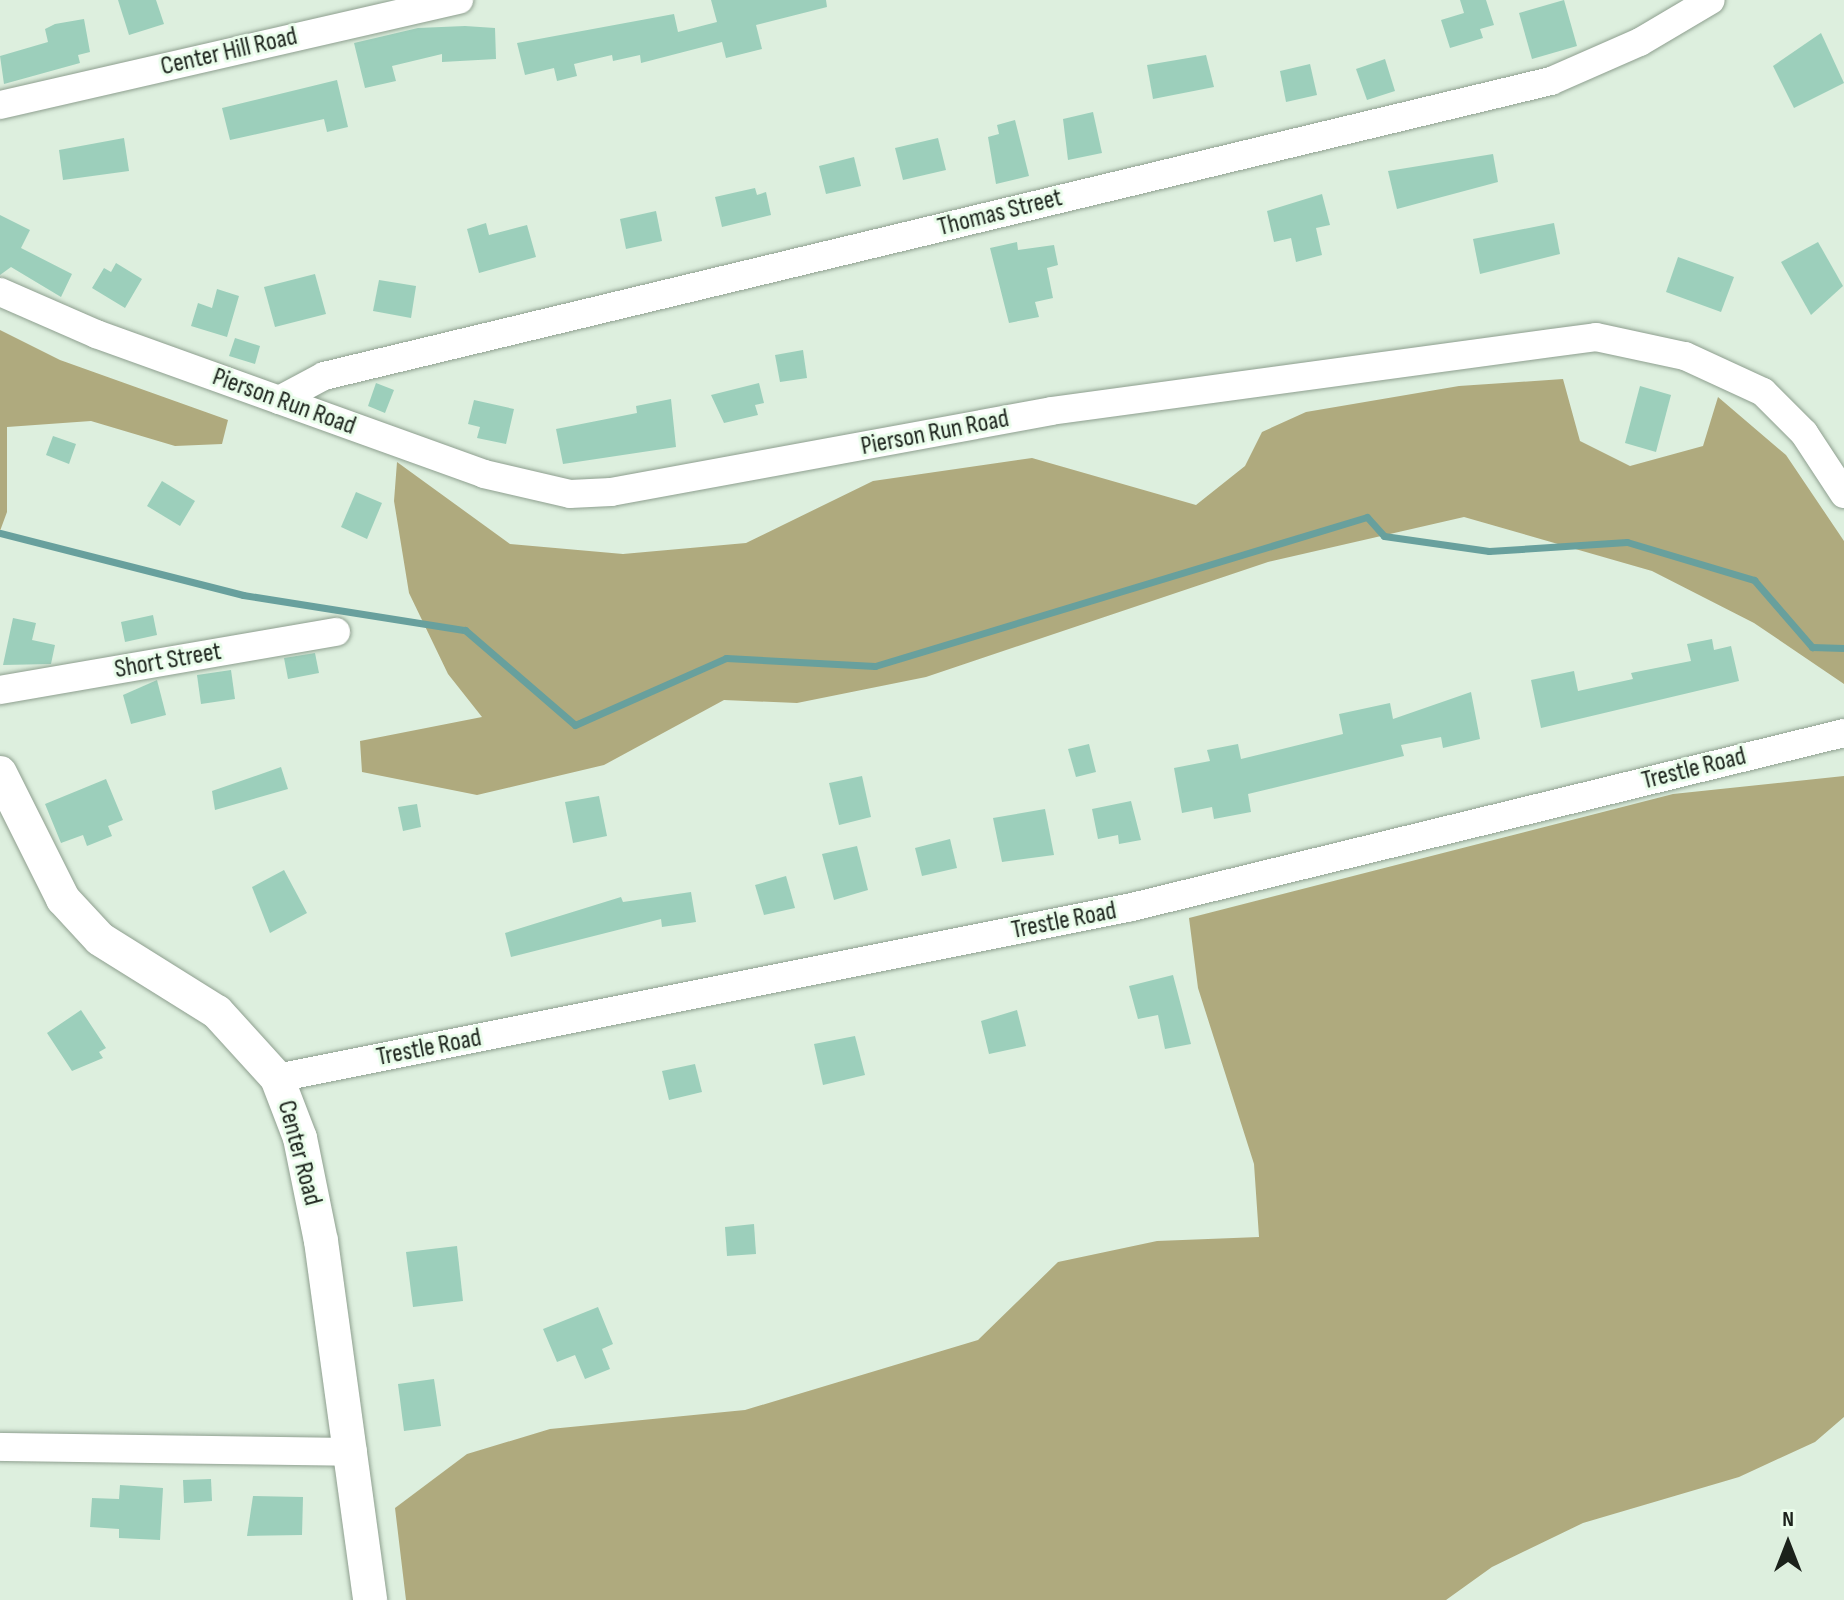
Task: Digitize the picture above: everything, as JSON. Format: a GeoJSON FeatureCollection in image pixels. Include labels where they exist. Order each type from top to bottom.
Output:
{"type":"FeatureCollection","features":[{"type":"Feature","properties":{"kind":"main road","name":"Center Road"},"geometry":{"type":"LineString","coordinates":[[0,773],[63,899],[100,939],[217,1012],[277,1078],[300,1138],[321,1241],[353,1452],[370,1600]]}},
{"type":"Feature","properties":{"kind":"street","name":"Center Hill Road"},"geometry":{"type":"LineString","coordinates":[[0,105],[459,0]]}},
{"type":"Feature","properties":{"kind":"street","name":"Thomas Street"},"geometry":{"type":"LineString","coordinates":[[279,400],[324,376],[1551,81],[1640,42],[1711,0]]}},
{"type":"Feature","properties":{"kind":"street","name":"Pierson Run Road"},"geometry":{"type":"LineString","coordinates":[[0,292],[96,334],[537,491],[584,494],[1051,411],[1596,337],[1685,356],[1763,392],[1804,433],[1844,494]]}},
{"type":"Feature","properties":{"kind":"street","name":"Short Street"},"geometry":{"type":"LineString","coordinates":[[0,690],[336,632]]}},
{"type":"Feature","properties":{"kind":"street","name":"Trestle Road"},"geometry":{"type":"LineString","coordinates":[[277,1078],[1132,907],[1844,733]]}},
{"type":"Feature","properties":{"kind":"street"},"geometry":{"type":"LineString","coordinates":[[0,1447],[353,1452]]}},
{"type":"Feature","properties":{"kind":"shaded area"},"geometry":{"type":"Polygon","coordinates":[[[0,330],[60,360],[228,420],[222,444],[175,446],[91,421],[7,427],[7,512],[0,531],[0,330]]]}},
{"type":"Feature","properties":{"kind":"shaded area"},"geometry":{"type":"Polygon","coordinates":[[[1563,379],[1580,441],[1630,466],[1703,446],[1718,397],[1786,455],[1844,541],[1844,684],[1754,623],[1652,571],[1464,517],[1268,562],[926,677],[797,703],[724,700],[604,765],[477,795],[362,772],[360,741],[482,717],[448,674],[409,593],[394,501],[397,462],[510,544],[623,554],[746,543],[873,481],[1032,458],[1196,505],[1245,466],[1262,432],[1306,412],[1459,386],[1563,379]]]}},
{"type":"Feature","properties":{"kind":"shaded area"},"geometry":{"type":"Polygon","coordinates":[[[1844,776],[1844,1417],[1815,1442],[1739,1477],[1583,1523],[1492,1567],[1446,1600],[406,1600],[395,1508],[467,1454],[550,1429],[745,1410],[978,1340],[1058,1262],[1157,1241],[1259,1237],[1254,1164],[1198,988],[1189,918],[1673,794],[1844,776]]]}},
{"type":"Feature","properties":{"kind":"building"},"geometry":{"type":"Polygon","coordinates":[[[118,0],[156,0],[164,24],[129,35],[118,0]]]}},
{"type":"Feature","properties":{"kind":"building"},"geometry":{"type":"Polygon","coordinates":[[[711,0],[826,0],[827,7],[756,25],[762,49],[726,58],[722,42],[641,63],[640,55],[613,61],[612,55],[574,64],[577,76],[557,81],[554,68],[525,75],[517,43],[674,14],[678,32],[717,22],[711,0]]]}},
{"type":"Feature","properties":{"kind":"building"},"geometry":{"type":"Polygon","coordinates":[[[1460,0],[1486,0],[1494,25],[1480,29],[1483,38],[1450,48],[1441,20],[1464,13],[1460,0]]]}},
{"type":"Feature","properties":{"kind":"building"},"geometry":{"type":"Polygon","coordinates":[[[1564,0],[1577,46],[1532,59],[1519,13],[1564,0]]]}},
{"type":"Feature","properties":{"kind":"building"},"geometry":{"type":"Polygon","coordinates":[[[84,19],[90,52],[78,55],[80,63],[4,84],[0,56],[48,42],[45,29],[55,24],[84,19]]]}},
{"type":"Feature","properties":{"kind":"building"},"geometry":{"type":"Polygon","coordinates":[[[418,28],[495,28],[496,59],[442,62],[442,54],[392,66],[396,81],[365,88],[354,43],[418,28]]]}},
{"type":"Feature","properties":{"kind":"building"},"geometry":{"type":"Polygon","coordinates":[[[1821,33],[1844,83],[1794,108],[1773,66],[1821,33]]]}},
{"type":"Feature","properties":{"kind":"building"},"geometry":{"type":"Polygon","coordinates":[[[1206,55],[1214,87],[1153,99],[1147,65],[1206,55]]]}},
{"type":"Feature","properties":{"kind":"building"},"geometry":{"type":"Polygon","coordinates":[[[1385,59],[1395,91],[1367,100],[1356,69],[1385,59]]]}},
{"type":"Feature","properties":{"kind":"building"},"geometry":{"type":"Polygon","coordinates":[[[1310,64],[1317,95],[1286,102],[1280,71],[1310,64]]]}},
{"type":"Feature","properties":{"kind":"building"},"geometry":{"type":"Polygon","coordinates":[[[337,80],[348,127],[327,132],[324,119],[230,140],[222,108],[337,80]]]}},
{"type":"Feature","properties":{"kind":"building"},"geometry":{"type":"Polygon","coordinates":[[[1093,112],[1102,153],[1068,160],[1063,119],[1093,112]]]}},
{"type":"Feature","properties":{"kind":"building"},"geometry":{"type":"Polygon","coordinates":[[[1015,120],[1029,176],[996,184],[988,137],[999,134],[997,125],[1015,120]]]}},
{"type":"Feature","properties":{"kind":"building"},"geometry":{"type":"Polygon","coordinates":[[[124,138],[129,171],[63,180],[59,150],[124,138]]]}},
{"type":"Feature","properties":{"kind":"building"},"geometry":{"type":"Polygon","coordinates":[[[938,138],[946,170],[903,180],[895,148],[938,138]]]}},
{"type":"Feature","properties":{"kind":"building"},"geometry":{"type":"Polygon","coordinates":[[[1493,154],[1498,182],[1397,209],[1388,171],[1493,154]]]}},
{"type":"Feature","properties":{"kind":"building"},"geometry":{"type":"Polygon","coordinates":[[[854,157],[861,186],[826,194],[819,166],[854,157]]]}},
{"type":"Feature","properties":{"kind":"building"},"geometry":{"type":"Polygon","coordinates":[[[755,188],[757,195],[766,192],[771,215],[722,227],[715,197],[755,188]]]}},
{"type":"Feature","properties":{"kind":"building"},"geometry":{"type":"Polygon","coordinates":[[[1322,194],[1330,225],[1316,228],[1322,255],[1296,262],[1291,238],[1274,242],[1267,211],[1322,194]]]}},
{"type":"Feature","properties":{"kind":"building"},"geometry":{"type":"Polygon","coordinates":[[[656,211],[662,241],[626,249],[620,219],[656,211]]]}},
{"type":"Feature","properties":{"kind":"building"},"geometry":{"type":"Polygon","coordinates":[[[0,215],[30,230],[21,248],[72,274],[61,297],[11,267],[0,275],[0,215]]]}},
{"type":"Feature","properties":{"kind":"building"},"geometry":{"type":"Polygon","coordinates":[[[486,223],[489,235],[527,225],[536,257],[479,273],[467,229],[486,223]]]}},
{"type":"Feature","properties":{"kind":"building"},"geometry":{"type":"Polygon","coordinates":[[[1554,223],[1560,254],[1480,274],[1473,239],[1554,223]]]}},
{"type":"Feature","properties":{"kind":"building"},"geometry":{"type":"Polygon","coordinates":[[[1017,242],[1018,250],[1054,245],[1058,265],[1047,268],[1053,298],[1035,302],[1039,317],[1009,323],[990,248],[1017,242]]]}},
{"type":"Feature","properties":{"kind":"building"},"geometry":{"type":"Polygon","coordinates":[[[1818,242],[1843,286],[1811,315],[1781,262],[1818,242]]]}},
{"type":"Feature","properties":{"kind":"building"},"geometry":{"type":"Polygon","coordinates":[[[1678,257],[1734,277],[1721,312],[1666,292],[1678,257]]]}},
{"type":"Feature","properties":{"kind":"building"},"geometry":{"type":"Polygon","coordinates":[[[116,263],[142,279],[125,308],[92,288],[104,268],[111,272],[116,263]]]}},
{"type":"Feature","properties":{"kind":"building"},"geometry":{"type":"Polygon","coordinates":[[[315,274],[326,314],[275,327],[264,287],[315,274]]]}},
{"type":"Feature","properties":{"kind":"building"},"geometry":{"type":"Polygon","coordinates":[[[379,280],[416,286],[411,318],[373,311],[379,280]]]}},
{"type":"Feature","properties":{"kind":"building"},"geometry":{"type":"Polygon","coordinates":[[[217,289],[239,296],[227,337],[191,326],[198,303],[212,308],[217,289]]]}},
{"type":"Feature","properties":{"kind":"building"},"geometry":{"type":"Polygon","coordinates":[[[235,338],[260,346],[255,364],[229,356],[235,338]]]}},
{"type":"Feature","properties":{"kind":"building"},"geometry":{"type":"Polygon","coordinates":[[[803,350],[807,378],[780,382],[775,355],[803,350]]]}},
{"type":"Feature","properties":{"kind":"building"},"geometry":{"type":"Polygon","coordinates":[[[376,383],[394,390],[385,413],[368,406],[376,383]]]}},
{"type":"Feature","properties":{"kind":"building"},"geometry":{"type":"Polygon","coordinates":[[[759,383],[764,403],[755,405],[758,415],[724,423],[711,395],[759,383]]]}},
{"type":"Feature","properties":{"kind":"building"},"geometry":{"type":"Polygon","coordinates":[[[1640,386],[1671,395],[1656,452],[1625,443],[1640,386]]]}},
{"type":"Feature","properties":{"kind":"building"},"geometry":{"type":"Polygon","coordinates":[[[671,399],[676,447],[563,464],[556,429],[637,413],[636,406],[671,399]]]}},
{"type":"Feature","properties":{"kind":"building"},"geometry":{"type":"Polygon","coordinates":[[[474,400],[514,409],[506,444],[477,438],[480,427],[468,424],[474,400]]]}},
{"type":"Feature","properties":{"kind":"building"},"geometry":{"type":"Polygon","coordinates":[[[53,436],[76,444],[69,464],[46,455],[53,436]]]}},
{"type":"Feature","properties":{"kind":"building"},"geometry":{"type":"Polygon","coordinates":[[[162,481],[195,501],[180,526],[147,506],[162,481]]]}},
{"type":"Feature","properties":{"kind":"building"},"geometry":{"type":"Polygon","coordinates":[[[356,492],[382,503],[367,539],[341,527],[356,492]]]}},
{"type":"Feature","properties":{"kind":"building"},"geometry":{"type":"Polygon","coordinates":[[[153,615],[157,635],[125,642],[121,622],[153,615]]]}},
{"type":"Feature","properties":{"kind":"building"},"geometry":{"type":"Polygon","coordinates":[[[13,618],[36,623],[32,640],[55,645],[51,664],[3,665],[13,618]]]}},
{"type":"Feature","properties":{"kind":"building"},"geometry":{"type":"Polygon","coordinates":[[[1712,639],[1714,650],[1731,646],[1739,681],[1541,728],[1531,680],[1574,671],[1578,691],[1633,679],[1631,673],[1691,661],[1687,644],[1712,639]]]}},
{"type":"Feature","properties":{"kind":"building"},"geometry":{"type":"Polygon","coordinates":[[[315,653],[319,673],[288,679],[284,658],[315,653]]]}},
{"type":"Feature","properties":{"kind":"building"},"geometry":{"type":"Polygon","coordinates":[[[231,670],[235,699],[201,704],[197,675],[231,670]]]}},
{"type":"Feature","properties":{"kind":"building"},"geometry":{"type":"Polygon","coordinates":[[[157,680],[166,715],[131,724],[123,695],[157,680]]]}},
{"type":"Feature","properties":{"kind":"building"},"geometry":{"type":"Polygon","coordinates":[[[1471,692],[1480,739],[1443,748],[1441,737],[1401,745],[1404,756],[1248,794],[1251,812],[1214,819],[1212,807],[1182,813],[1174,768],[1210,761],[1207,750],[1238,744],[1241,759],[1343,734],[1339,714],[1390,703],[1393,719],[1471,692]]]}},
{"type":"Feature","properties":{"kind":"building"},"geometry":{"type":"Polygon","coordinates":[[[1089,744],[1096,772],[1076,777],[1068,749],[1089,744]]]}},
{"type":"Feature","properties":{"kind":"building"},"geometry":{"type":"Polygon","coordinates":[[[281,767],[288,789],[215,810],[212,791],[281,767]]]}},
{"type":"Feature","properties":{"kind":"building"},"geometry":{"type":"Polygon","coordinates":[[[862,776],[871,817],[839,825],[829,783],[862,776]]]}},
{"type":"Feature","properties":{"kind":"building"},"geometry":{"type":"Polygon","coordinates":[[[106,779],[123,820],[108,826],[112,836],[87,846],[83,835],[61,843],[45,804],[106,779]]]}},
{"type":"Feature","properties":{"kind":"building"},"geometry":{"type":"Polygon","coordinates":[[[599,796],[607,836],[573,843],[565,802],[599,796]]]}},
{"type":"Feature","properties":{"kind":"building"},"geometry":{"type":"Polygon","coordinates":[[[1131,801],[1141,840],[1119,844],[1118,835],[1098,839],[1092,809],[1131,801]]]}},
{"type":"Feature","properties":{"kind":"building"},"geometry":{"type":"Polygon","coordinates":[[[417,804],[421,827],[403,831],[398,807],[417,804]]]}},
{"type":"Feature","properties":{"kind":"building"},"geometry":{"type":"Polygon","coordinates":[[[1045,809],[1054,855],[1002,862],[993,818],[1045,809]]]}},
{"type":"Feature","properties":{"kind":"building"},"geometry":{"type":"Polygon","coordinates":[[[950,839],[957,868],[922,876],[915,848],[950,839]]]}},
{"type":"Feature","properties":{"kind":"building"},"geometry":{"type":"Polygon","coordinates":[[[857,846],[868,890],[834,900],[822,854],[857,846]]]}},
{"type":"Feature","properties":{"kind":"building"},"geometry":{"type":"Polygon","coordinates":[[[284,870],[307,913],[270,933],[252,887],[284,870]]]}},
{"type":"Feature","properties":{"kind":"building"},"geometry":{"type":"Polygon","coordinates":[[[786,876],[795,908],[764,915],[755,885],[786,876]]]}},
{"type":"Feature","properties":{"kind":"building"},"geometry":{"type":"Polygon","coordinates":[[[691,892],[696,922],[662,927],[661,919],[511,957],[505,933],[621,897],[623,902],[691,892]]]}},
{"type":"Feature","properties":{"kind":"building"},"geometry":{"type":"Polygon","coordinates":[[[1173,975],[1191,1044],[1165,1049],[1158,1015],[1138,1019],[1129,986],[1173,975]]]}},
{"type":"Feature","properties":{"kind":"building"},"geometry":{"type":"Polygon","coordinates":[[[81,1010],[106,1048],[99,1052],[103,1058],[72,1071],[47,1033],[81,1010]]]}},
{"type":"Feature","properties":{"kind":"building"},"geometry":{"type":"Polygon","coordinates":[[[1017,1010],[1026,1046],[989,1054],[981,1021],[1017,1010]]]}},
{"type":"Feature","properties":{"kind":"building"},"geometry":{"type":"Polygon","coordinates":[[[855,1036],[865,1075],[823,1085],[814,1044],[855,1036]]]}},
{"type":"Feature","properties":{"kind":"building"},"geometry":{"type":"Polygon","coordinates":[[[695,1064],[702,1092],[669,1100],[662,1071],[695,1064]]]}},
{"type":"Feature","properties":{"kind":"building"},"geometry":{"type":"Polygon","coordinates":[[[754,1224],[756,1254],[727,1256],[725,1227],[754,1224]]]}},
{"type":"Feature","properties":{"kind":"building"},"geometry":{"type":"Polygon","coordinates":[[[457,1246],[463,1301],[413,1307],[406,1252],[457,1246]]]}},
{"type":"Feature","properties":{"kind":"building"},"geometry":{"type":"Polygon","coordinates":[[[598,1307],[613,1344],[602,1349],[610,1369],[585,1379],[575,1355],[557,1362],[543,1329],[598,1307]]]}},
{"type":"Feature","properties":{"kind":"building"},"geometry":{"type":"Polygon","coordinates":[[[434,1379],[441,1426],[404,1431],[398,1384],[434,1379]]]}},
{"type":"Feature","properties":{"kind":"building"},"geometry":{"type":"Polygon","coordinates":[[[211,1479],[212,1501],[184,1503],[183,1480],[211,1479]]]}},
{"type":"Feature","properties":{"kind":"building"},"geometry":{"type":"Polygon","coordinates":[[[120,1485],[163,1488],[160,1540],[119,1538],[119,1529],[90,1527],[92,1498],[119,1499],[120,1485]]]}},
{"type":"Feature","properties":{"kind":"building"},"geometry":{"type":"Polygon","coordinates":[[[253,1496],[303,1497],[302,1535],[247,1536],[253,1496]]]}},
{"type":"Feature","properties":{"kind":"waterway"},"geometry":{"type":"LineString","coordinates":[[0,533],[243,595],[465,630],[575,725],[726,658],[875,666],[1367,517],[1384,536],[1489,551],[1627,542],[1754,580],[1812,647],[1844,648]]}}]}
